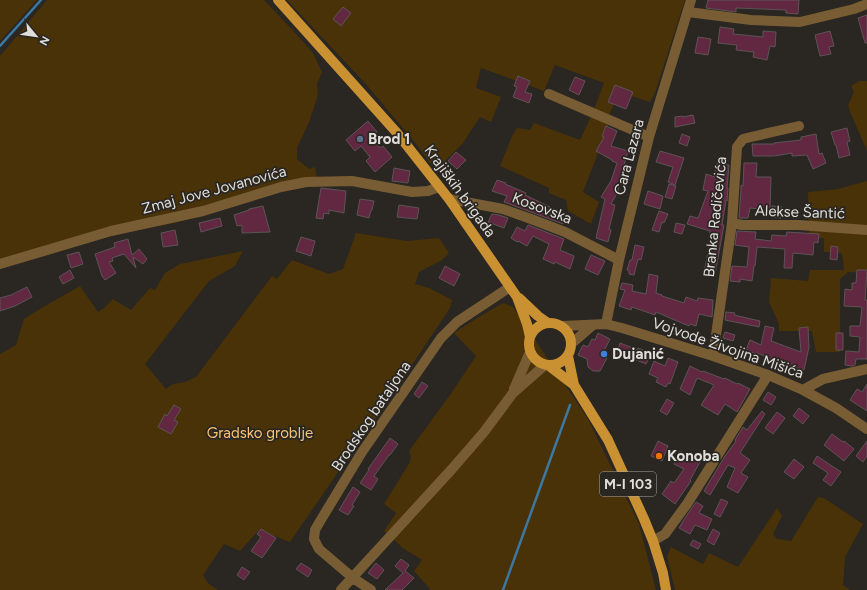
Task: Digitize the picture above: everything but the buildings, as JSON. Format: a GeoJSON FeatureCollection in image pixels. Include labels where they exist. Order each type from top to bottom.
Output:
{"type":"FeatureCollection","features":[{"type":"Feature","properties":{"kind":"main road","name":"Krajiških brigada"},"geometry":{"type":"LineString","coordinates":[[278,0],[397,133],[449,199],[517,297],[548,323]]}},
{"type":"Feature","properties":{"kind":"main road","name":"Krajiških brigada"},"geometry":{"type":"LineString","coordinates":[[517,297],[530,337]]}},
{"type":"Feature","properties":{"kind":"main road"},"geometry":{"type":"LineString","coordinates":[[530,352],[530,337],[534,330],[540,325],[548,323],[554,323],[562,326],[568,333],[571,344]]}},
{"type":"Feature","properties":{"kind":"main road","name":"M-I 103"},"geometry":{"type":"LineString","coordinates":[[571,344],[568,356],[574,385],[608,440],[644,519],[663,573],[666,590]]}},
{"type":"Feature","properties":{"kind":"main road","name":"M-I 103"},"geometry":{"type":"LineString","coordinates":[[530,352],[539,362],[546,365],[574,385]]}},
{"type":"Feature","properties":{"kind":"main road"},"geometry":{"type":"LineString","coordinates":[[546,365],[554,365],[559,363],[568,356]]}},
{"type":"Feature","properties":{"kind":"street","name":"Cara Lazara"},"geometry":{"type":"LineString","coordinates":[[606,324],[619,260],[649,137],[691,0]]}},
{"type":"Feature","properties":{"kind":"street"},"geometry":{"type":"LineString","coordinates":[[688,12],[751,20],[800,22],[854,10],[867,4]]}},
{"type":"Feature","properties":{"kind":"street"},"geometry":{"type":"LineString","coordinates":[[549,94],[649,137]]}},
{"type":"Feature","properties":{"kind":"street","name":"Branka Radičevića"},"geometry":{"type":"LineString","coordinates":[[713,356],[732,224],[737,147],[751,136],[799,126]]}},
{"type":"Feature","properties":{"kind":"street","name":"Zmaj Jove Jovanovića"},"geometry":{"type":"LineString","coordinates":[[0,264],[111,231],[203,211],[306,182],[352,181],[412,192],[428,192],[439,187]]}},
{"type":"Feature","properties":{"kind":"street","name":"Kosovska"},"geometry":{"type":"LineString","coordinates":[[449,199],[503,209],[565,232],[619,260]]}},
{"type":"Feature","properties":{"kind":"street","name":"Alekse Šantić"},"geometry":{"type":"LineString","coordinates":[[732,224],[799,225],[867,230]]}},
{"type":"Feature","properties":{"kind":"street","name":"Brodskog bataljona"},"geometry":{"type":"LineString","coordinates":[[371,590],[353,578],[319,549],[314,539],[315,530],[362,452],[441,338],[457,322],[510,287]]}},
{"type":"Feature","properties":{"kind":"street"},"geometry":{"type":"LineString","coordinates":[[571,344],[593,324]]}},
{"type":"Feature","properties":{"kind":"street","name":"Vojvode Živojina Mišića"},"geometry":{"type":"LineString","coordinates":[[562,326],[606,324],[713,356],[768,375],[804,390],[836,408],[867,429]]}},
{"type":"Feature","properties":{"kind":"street"},"geometry":{"type":"LineString","coordinates":[[513,393],[530,352]]}},
{"type":"Feature","properties":{"kind":"street"},"geometry":{"type":"LineString","coordinates":[[341,590],[452,469],[484,432],[513,393],[546,365]]}},
{"type":"Feature","properties":{"kind":"street"},"geometry":{"type":"LineString","coordinates":[[804,390],[823,379],[867,369]]}},
{"type":"Feature","properties":{"kind":"street"},"geometry":{"type":"LineString","coordinates":[[653,541],[665,534],[687,504],[768,375]]}},
{"type":"Feature","properties":{"kind":"green space"},"geometry":{"type":"Polygon","coordinates":[[[0,0],[37,0],[0,41],[0,0]]]}},
{"type":"Feature","properties":{"kind":"green space"},"geometry":{"type":"Polygon","coordinates":[[[47,0],[264,0],[313,53],[322,72],[317,84],[318,95],[309,122],[297,148],[297,159],[309,169],[315,167],[317,180],[175,223],[79,240],[0,259],[0,56],[47,0]]]}},
{"type":"Feature","properties":{"kind":"green space"},"geometry":{"type":"Polygon","coordinates":[[[287,0],[685,0],[655,93],[650,102],[619,92],[608,118],[608,127],[583,192],[599,202],[591,224],[568,211],[566,200],[549,193],[549,188],[500,166],[512,136],[517,128],[530,130],[534,123],[580,140],[604,83],[555,65],[544,91],[481,68],[476,88],[501,97],[491,122],[480,117],[463,143],[440,166],[430,163],[413,140],[365,83],[287,0]]]}},
{"type":"Feature","properties":{"kind":"green space"},"geometry":{"type":"Polygon","coordinates":[[[859,81],[867,81],[867,151],[848,105],[854,92],[851,86],[859,81]]]}},
{"type":"Feature","properties":{"kind":"green space"},"geometry":{"type":"Polygon","coordinates":[[[867,181],[867,273],[848,272],[840,279],[840,352],[816,352],[812,331],[779,331],[779,324],[769,302],[771,278],[808,281],[810,270],[844,270],[842,253],[824,252],[824,238],[811,238],[809,232],[808,192],[838,189],[867,181]]]}},
{"type":"Feature","properties":{"kind":"green space","name":"Gradsko groblje"},"geometry":{"type":"Polygon","coordinates":[[[356,233],[407,241],[439,238],[449,253],[442,260],[419,272],[415,284],[429,288],[452,300],[450,308],[357,447],[347,444],[345,462],[290,542],[259,530],[240,551],[224,544],[203,575],[209,584],[218,590],[0,590],[0,354],[16,345],[24,319],[80,286],[98,312],[113,299],[131,310],[150,288],[155,290],[165,273],[180,264],[243,251],[235,266],[209,281],[145,364],[166,389],[173,384],[185,382],[196,377],[272,276],[277,279],[292,260],[329,274],[343,269],[356,233]]]}},
{"type":"Feature","properties":{"kind":"green space"},"geometry":{"type":"Polygon","coordinates":[[[503,303],[513,307],[588,419],[639,524],[656,590],[429,590],[430,589],[414,571],[422,560],[403,548],[384,531],[396,513],[384,504],[410,462],[411,457],[409,451],[450,395],[476,356],[454,333],[503,303]]]}},
{"type":"Feature","properties":{"kind":"green space"},"geometry":{"type":"Polygon","coordinates":[[[818,497],[827,500],[863,524],[845,557],[843,585],[850,590],[675,590],[667,557],[671,547],[703,564],[709,553],[738,567],[777,508],[782,516],[773,534],[777,539],[791,541],[818,497]]]}},
{"type":"Feature","properties":{"kind":"waterway"},"geometry":{"type":"LineString","coordinates":[[0,46],[41,0]]}},
{"type":"Feature","properties":{"kind":"waterway"},"geometry":{"type":"LineString","coordinates":[[503,590],[570,405]]}},
{"type":"Feature","properties":{"kind":"place","name":"Brod 1"},"geometry":{"type":"Point","coordinates":[360,139]}},
{"type":"Feature","properties":{"kind":"place","name":"Dujanić"},"geometry":{"type":"Point","coordinates":[604,354]}},
{"type":"Feature","properties":{"kind":"place","name":"Konoba"},"geometry":{"type":"Point","coordinates":[659,456]}}]}
